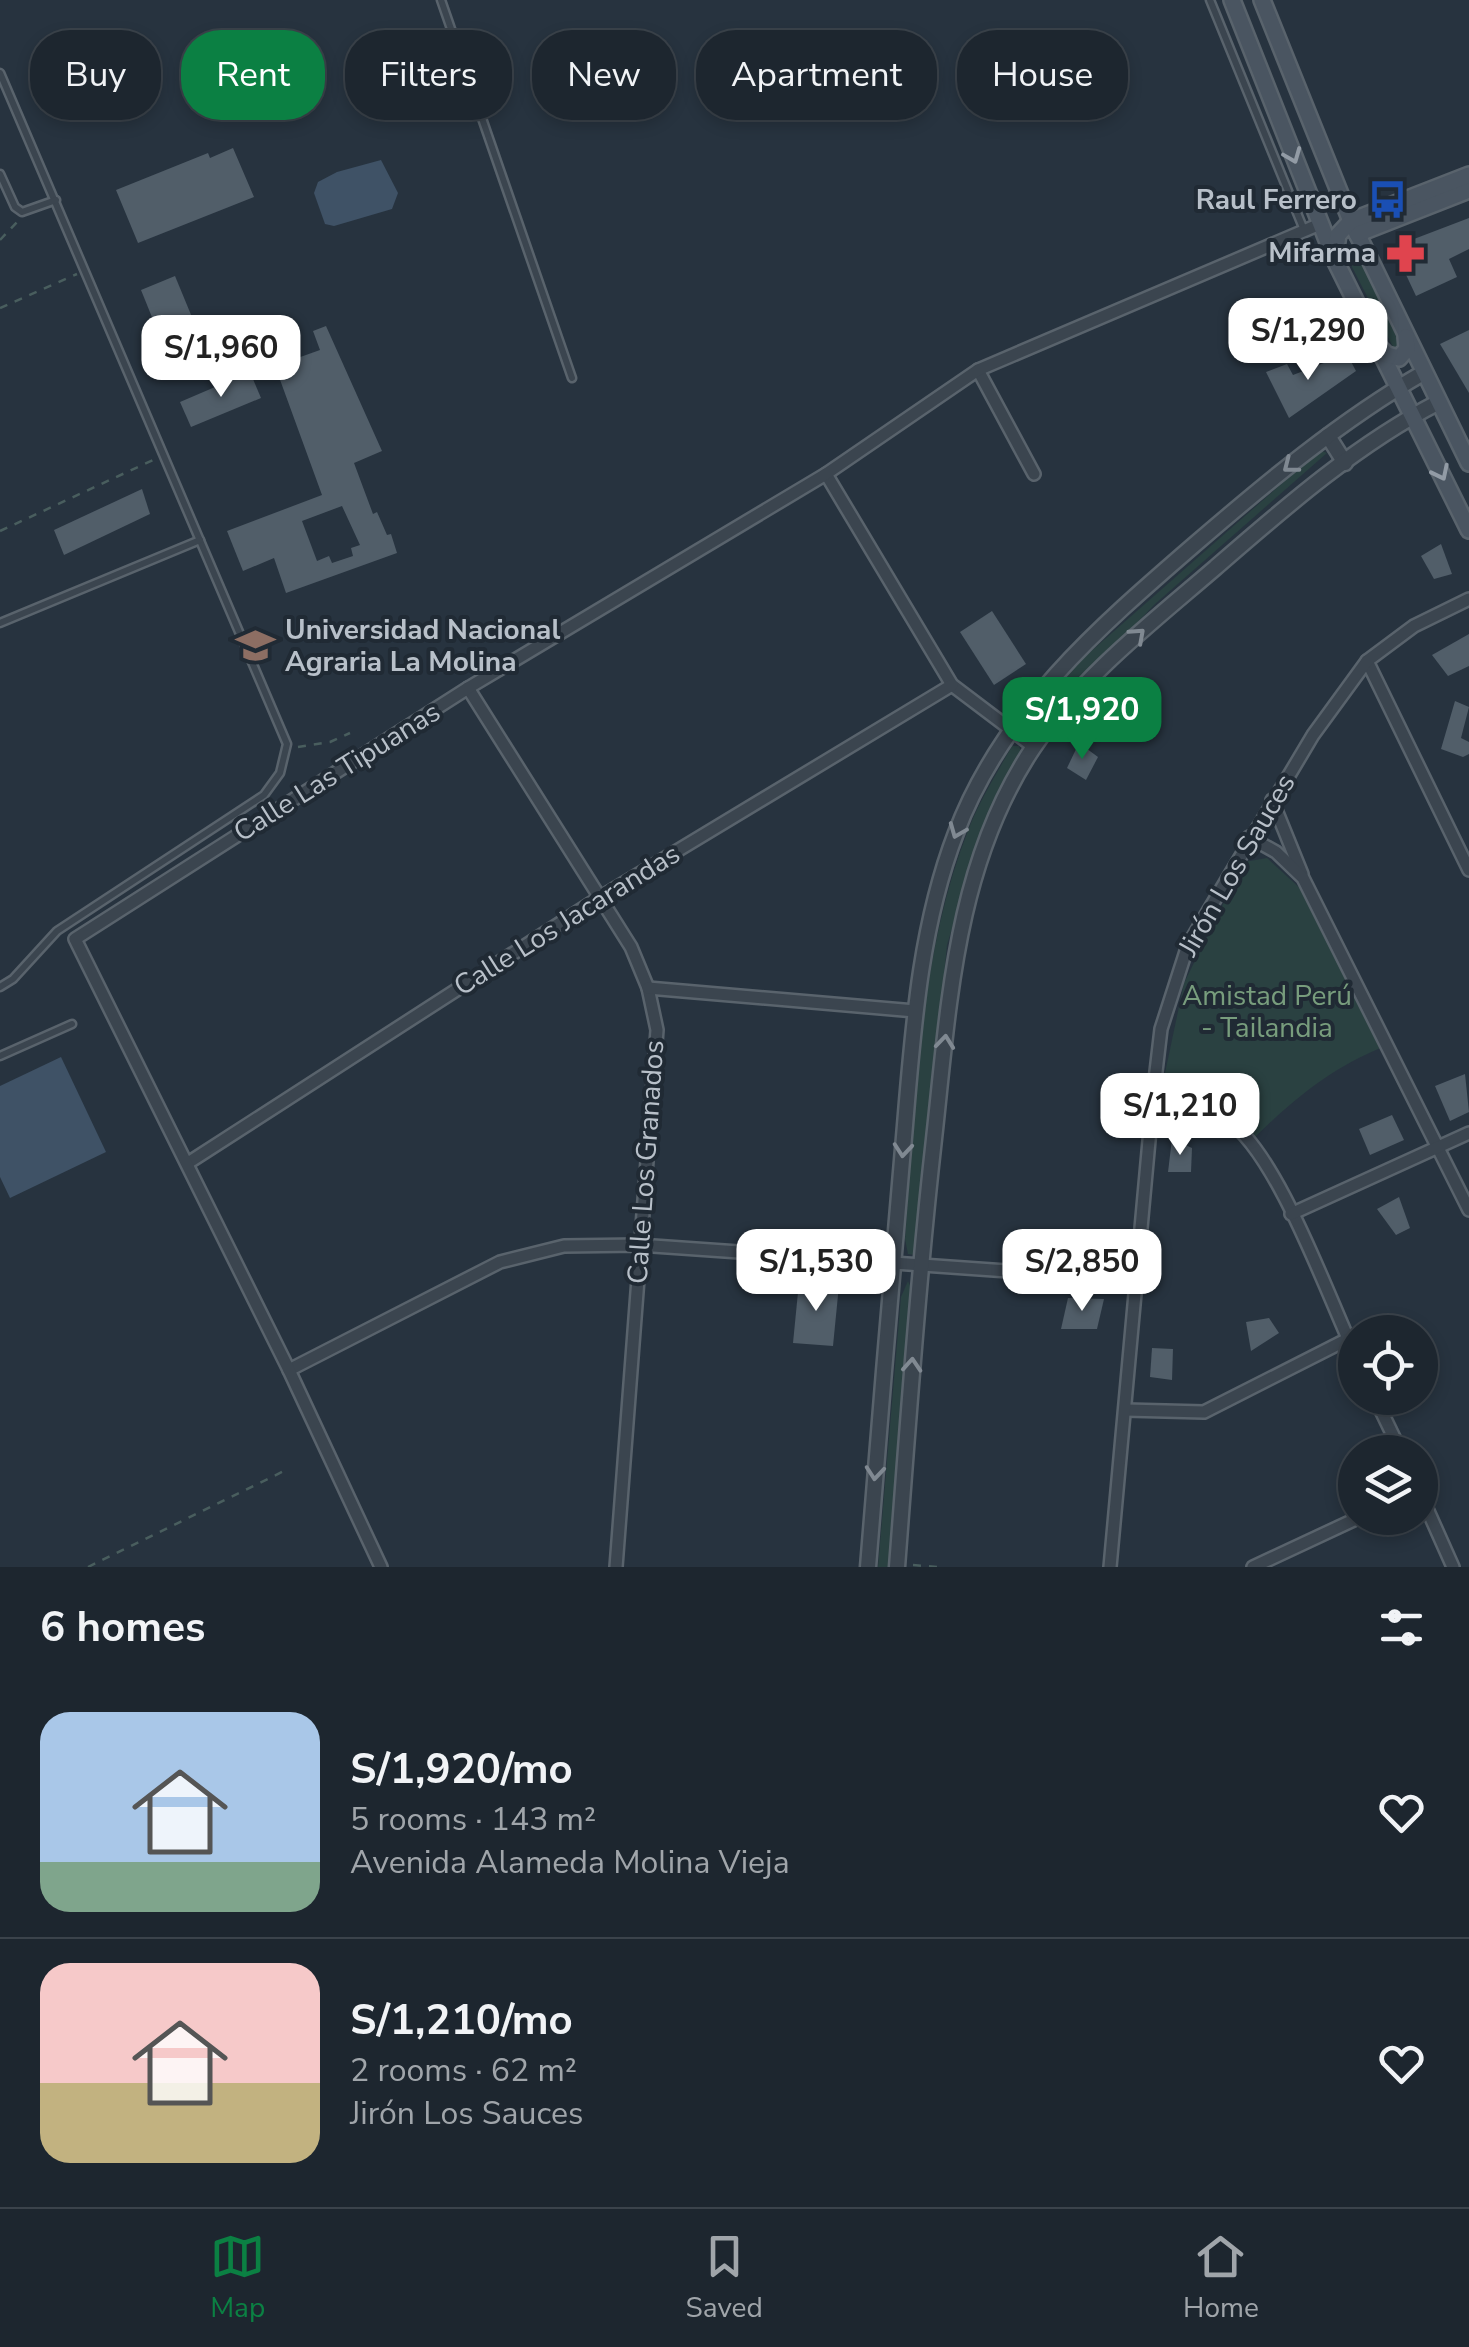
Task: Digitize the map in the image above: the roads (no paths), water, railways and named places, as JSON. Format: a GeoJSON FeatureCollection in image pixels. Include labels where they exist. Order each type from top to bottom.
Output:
{"type":"FeatureCollection","features":[{"type":"Feature","properties":{"kind":"main road"},"geometry":{"type":"LineString","coordinates":[[1232,0],[1335,260],[1469,530]]}},
{"type":"Feature","properties":{"kind":"main road"},"geometry":{"type":"LineString","coordinates":[[1262,0],[1354,228],[1469,463]]}},
{"type":"Feature","properties":{"kind":"main road"},"geometry":{"type":"LineString","coordinates":[[1249,45],[1257,30],[1276,35]]}},
{"type":"Feature","properties":{"kind":"main road"},"geometry":{"type":"LineString","coordinates":[[1335,260],[1338,236],[1469,174]]}},
{"type":"Feature","properties":{"kind":"main road"},"geometry":{"type":"LineString","coordinates":[[1354,228],[1469,190]]}},
{"type":"Feature","properties":{"kind":"main road"},"geometry":{"type":"LineString","coordinates":[[1372,339],[1387,355],[1399,358],[1407,348],[1406,337]]}},
{"type":"Feature","properties":{"kind":"street","name":"Calle Las Tipuanas"},"geometry":{"type":"LineString","coordinates":[[381,1567],[289,1370],[75,938],[468,688],[826,474],[978,370],[1320,224]]}},
{"type":"Feature","properties":{"kind":"street"},"geometry":{"type":"LineString","coordinates":[[978,370],[1034,474]]}},
{"type":"Feature","properties":{"kind":"street"},"geometry":{"type":"LineString","coordinates":[[868,1567],[915,1011],[938,884],[957,830],[1008,730],[1061,666],[1118,612],[1328,436],[1423,373]]}},
{"type":"Feature","properties":{"kind":"street"},"geometry":{"type":"LineString","coordinates":[[897,1566],[920,1266],[955,945],[988,836],[1034,747],[1082,686],[1273,518],[1412,416],[1439,402]]}},
{"type":"Feature","properties":{"kind":"street"},"geometry":{"type":"LineString","coordinates":[[1328,436],[1345,463]]}},
{"type":"Feature","properties":{"kind":"street"},"geometry":{"type":"LineString","coordinates":[[826,474],[952,685],[1034,747]]}},
{"type":"Feature","properties":{"kind":"street","name":"Jirón Los Sauces"},"geometry":{"type":"LineString","coordinates":[[1110,1567],[1153,1097],[1161,1030],[1179,968],[1272,800],[1367,661],[1414,626],[1469,599]]}},
{"type":"Feature","properties":{"kind":"street"},"geometry":{"type":"LineString","coordinates":[[1367,661],[1469,870]]}},
{"type":"Feature","properties":{"kind":"street","name":"Calle Los Jacarandas"},"geometry":{"type":"LineString","coordinates":[[188,1163],[598,898],[952,685]]}},
{"type":"Feature","properties":{"kind":"street","name":"Calle Los Granados"},"geometry":{"type":"LineString","coordinates":[[468,688],[631,946],[648,988],[657,1063],[639,1245],[616,1567]]}},
{"type":"Feature","properties":{"kind":"street"},"geometry":{"type":"LineString","coordinates":[[1272,800],[1303,878],[1469,1210]]}},
{"type":"Feature","properties":{"kind":"street"},"geometry":{"type":"LineString","coordinates":[[1249,838],[1276,852],[1303,878]]}},
{"type":"Feature","properties":{"kind":"street"},"geometry":{"type":"LineString","coordinates":[[648,988],[915,1011]]}},
{"type":"Feature","properties":{"kind":"street"},"geometry":{"type":"LineString","coordinates":[[1153,1097],[1195,1106],[1228,1120],[1260,1153],[1338,1318]]}},
{"type":"Feature","properties":{"kind":"street"},"geometry":{"type":"LineString","coordinates":[[1291,1214],[1469,1133]]}},
{"type":"Feature","properties":{"kind":"street"},"geometry":{"type":"LineString","coordinates":[[289,1370],[500,1262],[564,1246],[639,1245],[1135,1280]]}},
{"type":"Feature","properties":{"kind":"street"},"geometry":{"type":"LineString","coordinates":[[1126,1410],[1204,1412],[1338,1345]]}},
{"type":"Feature","properties":{"kind":"street"},"geometry":{"type":"LineString","coordinates":[[1253,1567],[1338,1527]]}},
{"type":"Feature","properties":{"kind":"street"},"geometry":{"type":"LineString","coordinates":[[1438,1533],[1453,1567]]}},
{"type":"Feature","properties":{"kind":"lane"},"geometry":{"type":"LineString","coordinates":[[441,0],[572,378]]}},
{"type":"Feature","properties":{"kind":"lane"},"geometry":{"type":"LineString","coordinates":[[1210,0],[1304,231]]}},
{"type":"Feature","properties":{"kind":"lane"},"geometry":{"type":"LineString","coordinates":[[0,74],[287,744],[280,773],[264,796],[57,931],[13,979],[0,987]]}},
{"type":"Feature","properties":{"kind":"lane"},"geometry":{"type":"LineString","coordinates":[[0,174],[15,207],[22,212],[56,200]]}},
{"type":"Feature","properties":{"kind":"lane"},"geometry":{"type":"LineString","coordinates":[[0,623],[200,540]]}},
{"type":"Feature","properties":{"kind":"lane"},"geometry":{"type":"LineString","coordinates":[[0,1056],[72,1024]]}},
{"type":"Feature","properties":{"kind":"water"},"geometry":{"type":"Polygon","coordinates":[[[381,160],[398,193],[392,209],[334,226],[325,224],[314,193],[318,182],[337,172],[381,160]]]}},
{"type":"Feature","properties":{"kind":"water"},"geometry":{"type":"Polygon","coordinates":[[[61,1057],[106,1152],[10,1198],[0,1177],[0,1086],[61,1057]]]}},
{"type":"Feature","properties":{"kind":"place","name":"Raul Ferrero"},"geometry":{"type":"Point","coordinates":[1387,200]}},
{"type":"Feature","properties":{"kind":"place","name":"Mifarma"},"geometry":{"type":"Point","coordinates":[1406,253]}},
{"type":"Feature","properties":{"kind":"place","name":"Universidad Nacional Agraria La Molina"},"geometry":{"type":"Point","coordinates":[255,646]}},
{"type":"Feature","properties":{"kind":"park label","name":"Amistad Perú - Tailandia"},"geometry":{"type":"Point","coordinates":[1267,1012]}}]}
